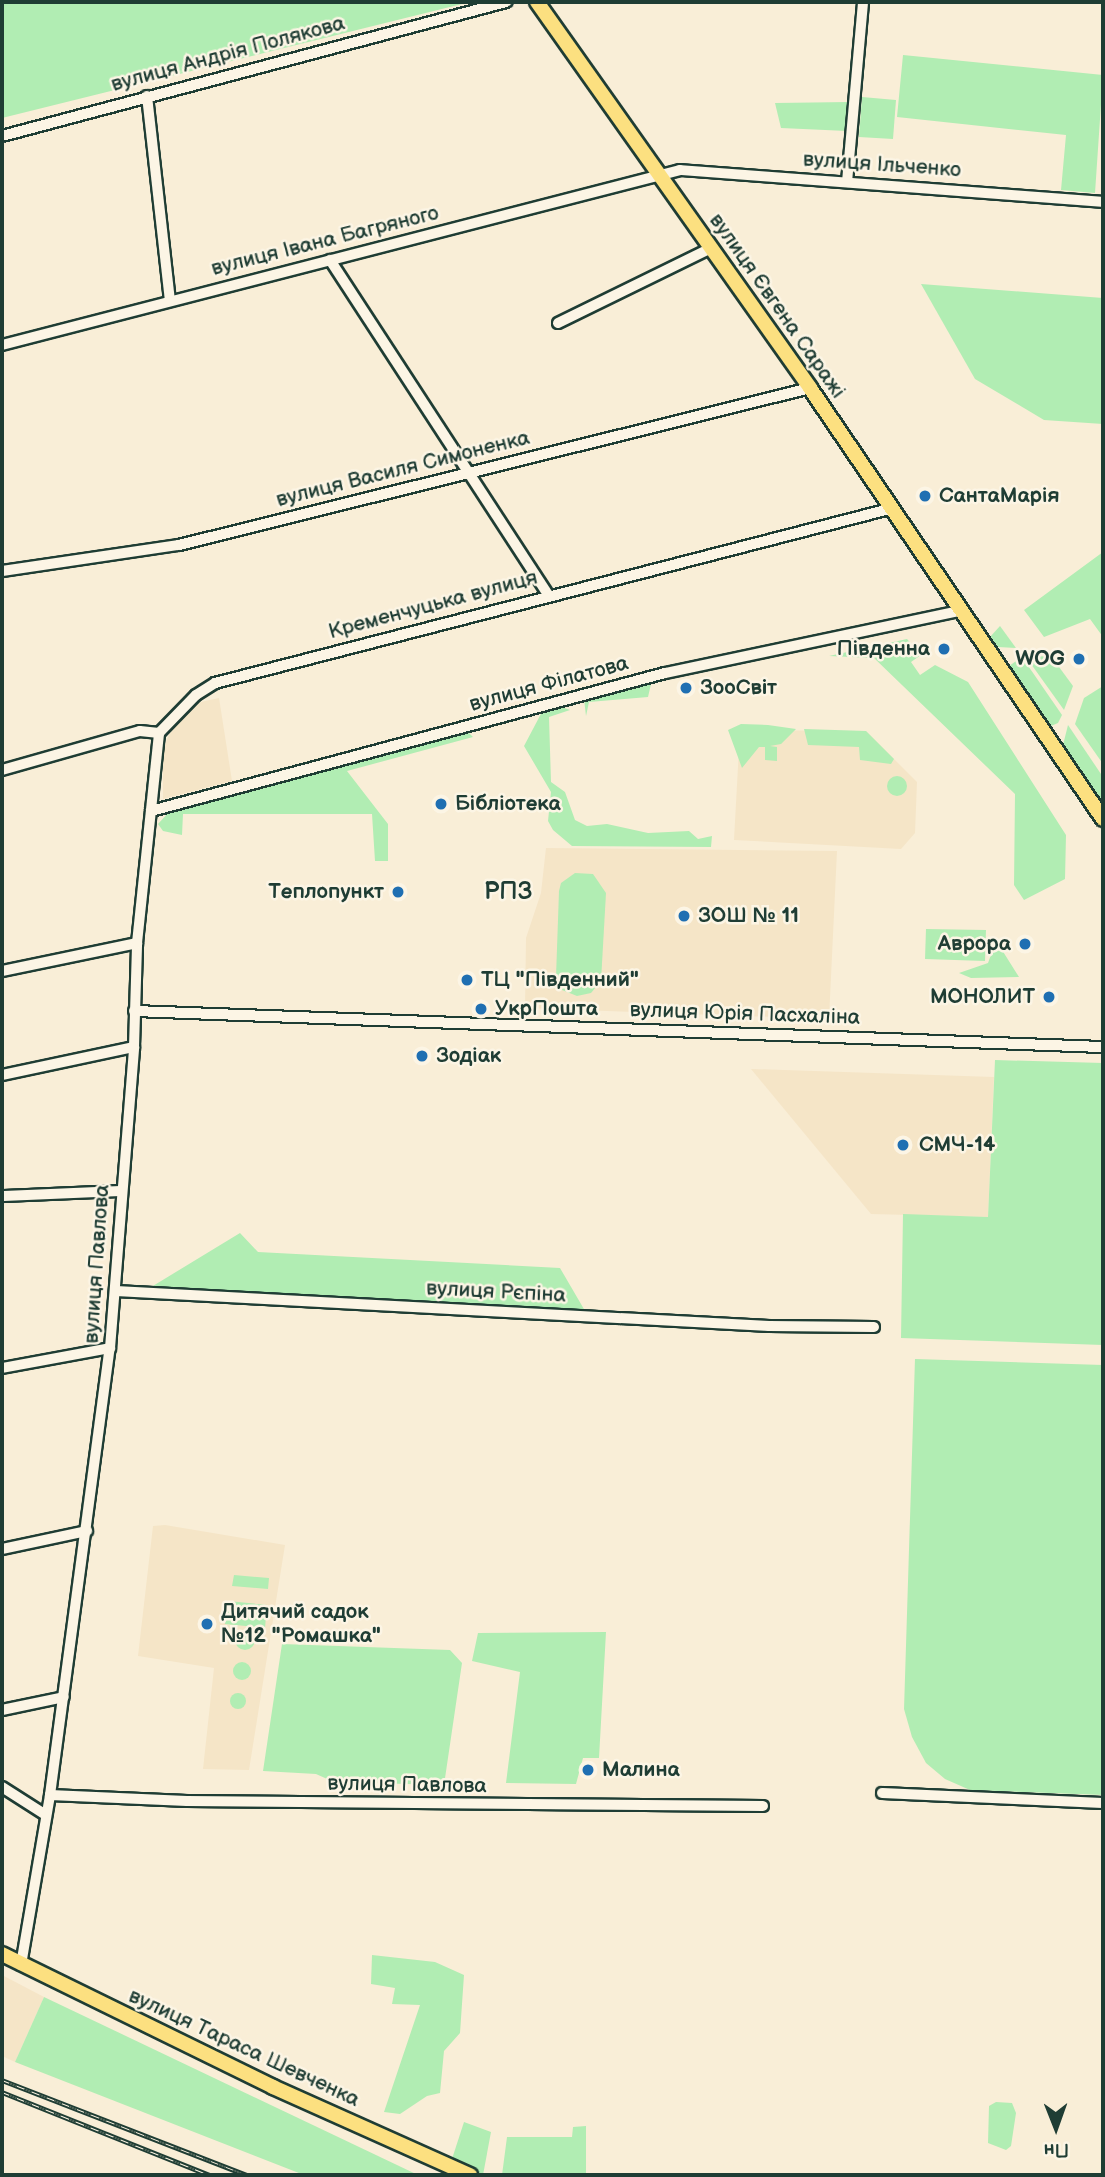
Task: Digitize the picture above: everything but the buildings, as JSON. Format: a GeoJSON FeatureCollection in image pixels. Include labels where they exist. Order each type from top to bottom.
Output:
{"type":"FeatureCollection","features":[{"type":"Feature","properties":{"kind":"main road","name":"вулиця Євгена Саражі"},"geometry":{"type":"LineString","coordinates":[[537,2],[810,388],[1103,819]]}},
{"type":"Feature","properties":{"kind":"main road","name":"вулиця Тараса Шевченка"},"geometry":{"type":"LineString","coordinates":[[2,1954],[272,2087],[463,2174]]}},
{"type":"Feature","properties":{"kind":"street","name":"вулиця Андрія Полякова"},"geometry":{"type":"LineString","coordinates":[[2,136],[506,2]]}},
{"type":"Feature","properties":{"kind":"street"},"geometry":{"type":"LineString","coordinates":[[847,182],[863,2]]}},
{"type":"Feature","properties":{"kind":"street"},"geometry":{"type":"LineString","coordinates":[[147,96],[170,300]]}},
{"type":"Feature","properties":{"kind":"street","name":"вулиця Ільченко"},"geometry":{"type":"LineString","coordinates":[[659,175],[680,170],[1103,202]]}},
{"type":"Feature","properties":{"kind":"street","name":"вулиця Івана Багряного"},"geometry":{"type":"LineString","coordinates":[[2,345],[659,175]]}},
{"type":"Feature","properties":{"kind":"street"},"geometry":{"type":"LineString","coordinates":[[558,323],[711,248]]}},
{"type":"Feature","properties":{"kind":"street"},"geometry":{"type":"LineString","coordinates":[[330,260],[471,472],[548,594]]}},
{"type":"Feature","properties":{"kind":"street","name":"вулиця Василя Симоненка"},"geometry":{"type":"LineString","coordinates":[[2,571],[179,545],[810,388]]}},
{"type":"Feature","properties":{"kind":"street","name":"Кременчуцька вулиця"},"geometry":{"type":"LineString","coordinates":[[159,733],[196,695],[215,683],[548,594],[893,508]]}},
{"type":"Feature","properties":{"kind":"street","name":"вулиця Філатова"},"geometry":{"type":"LineString","coordinates":[[151,811],[665,673],[960,611]]}},
{"type":"Feature","properties":{"kind":"street"},"geometry":{"type":"LineString","coordinates":[[2,770],[140,731],[159,733]]}},
{"type":"Feature","properties":{"kind":"street","name":"вулиця Павлова"},"geometry":{"type":"LineString","coordinates":[[21,1965],[50,1795],[110,1348],[134,1047],[137,943],[159,733]]}},
{"type":"Feature","properties":{"kind":"street"},"geometry":{"type":"LineString","coordinates":[[2,971],[137,943]]}},
{"type":"Feature","properties":{"kind":"street","name":"вулиця Юрія Пасхаліна"},"geometry":{"type":"LineString","coordinates":[[134,1011],[1103,1047]]}},
{"type":"Feature","properties":{"kind":"street"},"geometry":{"type":"LineString","coordinates":[[2,1074],[134,1047]]}},
{"type":"Feature","properties":{"kind":"street"},"geometry":{"type":"LineString","coordinates":[[2,1196],[121,1191]]}},
{"type":"Feature","properties":{"kind":"street","name":"вулиця Рєпіна"},"geometry":{"type":"LineString","coordinates":[[116,1291],[769,1326],[874,1327]]}},
{"type":"Feature","properties":{"kind":"street"},"geometry":{"type":"LineString","coordinates":[[2,1368],[110,1348]]}},
{"type":"Feature","properties":{"kind":"street"},"geometry":{"type":"LineString","coordinates":[[2,1549],[87,1531]]}},
{"type":"Feature","properties":{"kind":"street"},"geometry":{"type":"LineString","coordinates":[[2,1710],[64,1697]]}},
{"type":"Feature","properties":{"kind":"street"},"geometry":{"type":"LineString","coordinates":[[2,1787],[46,1815]]}},
{"type":"Feature","properties":{"kind":"street"},"geometry":{"type":"LineString","coordinates":[[883,1793],[1103,1802]]}},
{"type":"Feature","properties":{"kind":"street","name":"вулиця Павлова"},"geometry":{"type":"LineString","coordinates":[[50,1795],[442,1805],[763,1806]]}},
{"type":"Feature","properties":{"kind":"shaded area"},"geometry":{"type":"Polygon","coordinates":[[[219,698],[232,781],[163,799],[163,750],[168,737],[180,716],[196,703],[219,698]]]}},
{"type":"Feature","properties":{"kind":"shaded area"},"geometry":{"type":"Polygon","coordinates":[[[740,730],[866,731],[917,782],[915,833],[901,849],[734,840],[740,730]]]}},
{"type":"Feature","properties":{"kind":"shaded area","name":"ЗОШ № 11"},"geometry":{"type":"Polygon","coordinates":[[[546,848],[837,851],[829,1019],[525,1008],[526,938],[541,893],[546,848]]]}},
{"type":"Feature","properties":{"kind":"shaded area","name":"СМЧ-14"},"geometry":{"type":"Polygon","coordinates":[[[751,1069],[994,1077],[988,1217],[871,1214],[751,1069]]]}},
{"type":"Feature","properties":{"kind":"shaded area","name":"Дитячий садок №12 \"Ромашка\""},"geometry":{"type":"Polygon","coordinates":[[[165,1525],[285,1545],[249,1770],[203,1769],[214,1668],[138,1656],[153,1526],[165,1525]]]}},
{"type":"Feature","properties":{"kind":"shaded area"},"geometry":{"type":"Polygon","coordinates":[[[2,1975],[44,1997],[15,2062],[2,2056],[2,1975]]]}},
{"type":"Feature","properties":{"kind":"green space"},"geometry":{"type":"Polygon","coordinates":[[[2,2],[470,2],[2,118],[2,2]]]}},
{"type":"Feature","properties":{"kind":"green space"},"geometry":{"type":"Polygon","coordinates":[[[903,55],[1103,75],[1095,193],[1061,190],[1066,135],[897,117],[903,55]]]}},
{"type":"Feature","properties":{"kind":"green space"},"geometry":{"type":"Polygon","coordinates":[[[862,97],[896,100],[893,139],[859,137],[862,97]]]}},
{"type":"Feature","properties":{"kind":"green space"},"geometry":{"type":"Polygon","coordinates":[[[849,102],[847,131],[781,128],[775,103],[849,102]]]}},
{"type":"Feature","properties":{"kind":"green space"},"geometry":{"type":"Polygon","coordinates":[[[921,284],[1103,298],[1103,424],[1044,420],[975,379],[921,284]]]}},
{"type":"Feature","properties":{"kind":"green space"},"geometry":{"type":"Polygon","coordinates":[[[1103,552],[1103,637],[1090,619],[1044,637],[1024,610],[1103,552]]]}},
{"type":"Feature","properties":{"kind":"green space"},"geometry":{"type":"Polygon","coordinates":[[[1000,626],[1016,648],[998,647],[990,637],[1000,626]]]}},
{"type":"Feature","properties":{"kind":"green space"},"geometry":{"type":"Polygon","coordinates":[[[907,639],[921,655],[911,662],[920,675],[935,665],[968,682],[1066,835],[1065,879],[1024,900],[1014,885],[1015,794],[874,658],[829,656],[907,639]]]}},
{"type":"Feature","properties":{"kind":"green space"},"geometry":{"type":"Polygon","coordinates":[[[1051,656],[1073,686],[1064,710],[1026,657],[1051,656]]]}},
{"type":"Feature","properties":{"kind":"green space"},"geometry":{"type":"Polygon","coordinates":[[[1022,657],[1062,715],[1058,723],[1051,726],[1009,666],[1022,657]]]}},
{"type":"Feature","properties":{"kind":"green space"},"geometry":{"type":"Polygon","coordinates":[[[651,684],[648,697],[589,702],[586,716],[584,699],[651,684]]]}},
{"type":"Feature","properties":{"kind":"green space"},"geometry":{"type":"Polygon","coordinates":[[[1103,686],[1103,764],[1075,724],[1084,698],[1103,686]]]}},
{"type":"Feature","properties":{"kind":"green space"},"geometry":{"type":"Polygon","coordinates":[[[559,706],[570,710],[549,717],[551,782],[565,792],[575,820],[587,826],[607,824],[648,833],[689,831],[698,839],[712,836],[711,847],[572,846],[553,830],[548,821],[551,792],[524,746],[543,710],[559,706]]]}},
{"type":"Feature","properties":{"kind":"green space"},"geometry":{"type":"Polygon","coordinates":[[[741,724],[796,729],[781,744],[770,746],[777,747],[777,761],[765,760],[765,747],[759,747],[742,768],[728,730],[741,724]]]}},
{"type":"Feature","properties":{"kind":"green space"},"geometry":{"type":"Polygon","coordinates":[[[1068,725],[1103,777],[1103,802],[1063,745],[1068,725]]]}},
{"type":"Feature","properties":{"kind":"green space"},"geometry":{"type":"Polygon","coordinates":[[[804,729],[866,731],[894,759],[891,764],[860,760],[859,747],[808,745],[804,729]]]}},
{"type":"Feature","properties":{"kind":"green space"},"geometry":{"type":"Polygon","coordinates":[[[466,730],[473,737],[347,771],[388,824],[388,861],[375,861],[372,814],[183,814],[182,835],[163,831],[158,824],[170,811],[466,730]]]}},
{"type":"Feature","properties":{"kind":"green space"},"geometry":{"type":"Polygon","coordinates":[[[897,776],[904,779],[907,786],[904,793],[897,796],[890,793],[887,786],[890,779],[897,776]]]}},
{"type":"Feature","properties":{"kind":"green space"},"geometry":{"type":"Polygon","coordinates":[[[575,873],[593,874],[606,893],[601,981],[591,993],[577,996],[562,990],[556,977],[559,891],[561,883],[575,873]]]}},
{"type":"Feature","properties":{"kind":"green space"},"geometry":{"type":"Polygon","coordinates":[[[926,929],[986,930],[985,961],[925,959],[926,929]]]}},
{"type":"Feature","properties":{"kind":"green space"},"geometry":{"type":"Polygon","coordinates":[[[1002,950],[1019,977],[971,978],[959,973],[988,963],[992,952],[1002,950]]]}},
{"type":"Feature","properties":{"kind":"green space"},"geometry":{"type":"Polygon","coordinates":[[[995,1060],[1103,1063],[1103,1345],[901,1338],[903,1214],[988,1217],[995,1060]]]}},
{"type":"Feature","properties":{"kind":"green space"},"geometry":{"type":"Polygon","coordinates":[[[240,1233],[258,1252],[560,1268],[588,1316],[143,1292],[240,1233]]]}},
{"type":"Feature","properties":{"kind":"green space"},"geometry":{"type":"Polygon","coordinates":[[[915,1359],[1103,1365],[1103,1795],[970,1790],[945,1779],[926,1763],[912,1737],[904,1709],[915,1359]]]}},
{"type":"Feature","properties":{"kind":"green space"},"geometry":{"type":"Polygon","coordinates":[[[234,1575],[269,1578],[268,1589],[232,1586],[234,1575]]]}},
{"type":"Feature","properties":{"kind":"green space"},"geometry":{"type":"Polygon","coordinates":[[[228,1601],[267,1605],[265,1628],[225,1624],[228,1601]]]}},
{"type":"Feature","properties":{"kind":"green space"},"geometry":{"type":"Polygon","coordinates":[[[245,1630],[252,1633],[255,1640],[252,1647],[245,1650],[238,1647],[235,1640],[238,1633],[245,1630]]]}},
{"type":"Feature","properties":{"kind":"green space"},"geometry":{"type":"Polygon","coordinates":[[[606,1632],[599,1758],[583,1758],[576,1784],[506,1783],[520,1672],[472,1661],[478,1633],[606,1632]]]}},
{"type":"Feature","properties":{"kind":"green space"},"geometry":{"type":"Polygon","coordinates":[[[282,1644],[450,1650],[462,1663],[444,1785],[334,1782],[316,1774],[263,1771],[282,1644]]]}},
{"type":"Feature","properties":{"kind":"green space"},"geometry":{"type":"Polygon","coordinates":[[[242,1662],[248,1665],[251,1671],[248,1677],[242,1680],[236,1677],[233,1671],[236,1665],[242,1662]]]}},
{"type":"Feature","properties":{"kind":"green space"},"geometry":{"type":"Polygon","coordinates":[[[238,1693],[244,1695],[244,1707],[238,1709],[232,1707],[230,1701],[232,1695],[238,1693]]]}},
{"type":"Feature","properties":{"kind":"green space"},"geometry":{"type":"Polygon","coordinates":[[[372,1955],[435,1962],[464,1975],[460,2033],[444,2051],[440,2093],[427,2096],[400,2114],[384,2112],[420,2005],[392,2004],[395,1988],[371,1984],[372,1955]]]}},
{"type":"Feature","properties":{"kind":"green space"},"geometry":{"type":"Polygon","coordinates":[[[44,1997],[418,2175],[304,2175],[15,2062],[44,1997]]]}},
{"type":"Feature","properties":{"kind":"green space"},"geometry":{"type":"Polygon","coordinates":[[[996,2102],[1012,2103],[1016,2113],[1011,2146],[1006,2150],[988,2143],[989,2106],[996,2102]]]}},
{"type":"Feature","properties":{"kind":"green space"},"geometry":{"type":"Polygon","coordinates":[[[464,2122],[491,2132],[483,2175],[451,2162],[464,2122]]]}},
{"type":"Feature","properties":{"kind":"green space"},"geometry":{"type":"Polygon","coordinates":[[[586,2126],[586,2175],[502,2175],[507,2137],[572,2137],[573,2127],[586,2126]]]}},
{"type":"Feature","properties":{"kind":"railway"},"geometry":{"type":"LineString","coordinates":[[2,2080],[247,2175]]}},
{"type":"Feature","properties":{"kind":"railway"},"geometry":{"type":"LineString","coordinates":[[2,2092],[210,2175]]}},
{"type":"Feature","properties":{"kind":"place","name":"СантаМарія"},"geometry":{"type":"Point","coordinates":[925,496]}},
{"type":"Feature","properties":{"kind":"place","name":"Південна"},"geometry":{"type":"Point","coordinates":[944,649]}},
{"type":"Feature","properties":{"kind":"place","name":"WOG"},"geometry":{"type":"Point","coordinates":[1079,659]}},
{"type":"Feature","properties":{"kind":"place","name":"ЗооСвiт"},"geometry":{"type":"Point","coordinates":[686,688]}},
{"type":"Feature","properties":{"kind":"place","name":"Бібліотека"},"geometry":{"type":"Point","coordinates":[441,804]}},
{"type":"Feature","properties":{"kind":"place","name":"Теплопункт"},"geometry":{"type":"Point","coordinates":[398,892]}},
{"type":"Feature","properties":{"kind":"place","name":"ЗОШ № 11"},"geometry":{"type":"Point","coordinates":[684,916]}},
{"type":"Feature","properties":{"kind":"place","name":"Аврора"},"geometry":{"type":"Point","coordinates":[1025,944]}},
{"type":"Feature","properties":{"kind":"place","name":"ТЦ \"Південний\""},"geometry":{"type":"Point","coordinates":[467,980]}},
{"type":"Feature","properties":{"kind":"place","name":"МОНОЛИТ"},"geometry":{"type":"Point","coordinates":[1049,997]}},
{"type":"Feature","properties":{"kind":"place","name":"УкрПошта"},"geometry":{"type":"Point","coordinates":[481,1009]}},
{"type":"Feature","properties":{"kind":"place","name":"Зодіак"},"geometry":{"type":"Point","coordinates":[422,1056]}},
{"type":"Feature","properties":{"kind":"place","name":"СМЧ-14"},"geometry":{"type":"Point","coordinates":[903,1145]}},
{"type":"Feature","properties":{"kind":"place","name":"Дитячий садок №12 \"Ромашка\""},"geometry":{"type":"Point","coordinates":[207,1624]}},
{"type":"Feature","properties":{"kind":"place","name":"Малина"},"geometry":{"type":"Point","coordinates":[588,1770]}},
{"type":"Feature","properties":{"kind":"district","name":"РПЗ"},"geometry":{"type":"Point","coordinates":[508,892]}}]}
